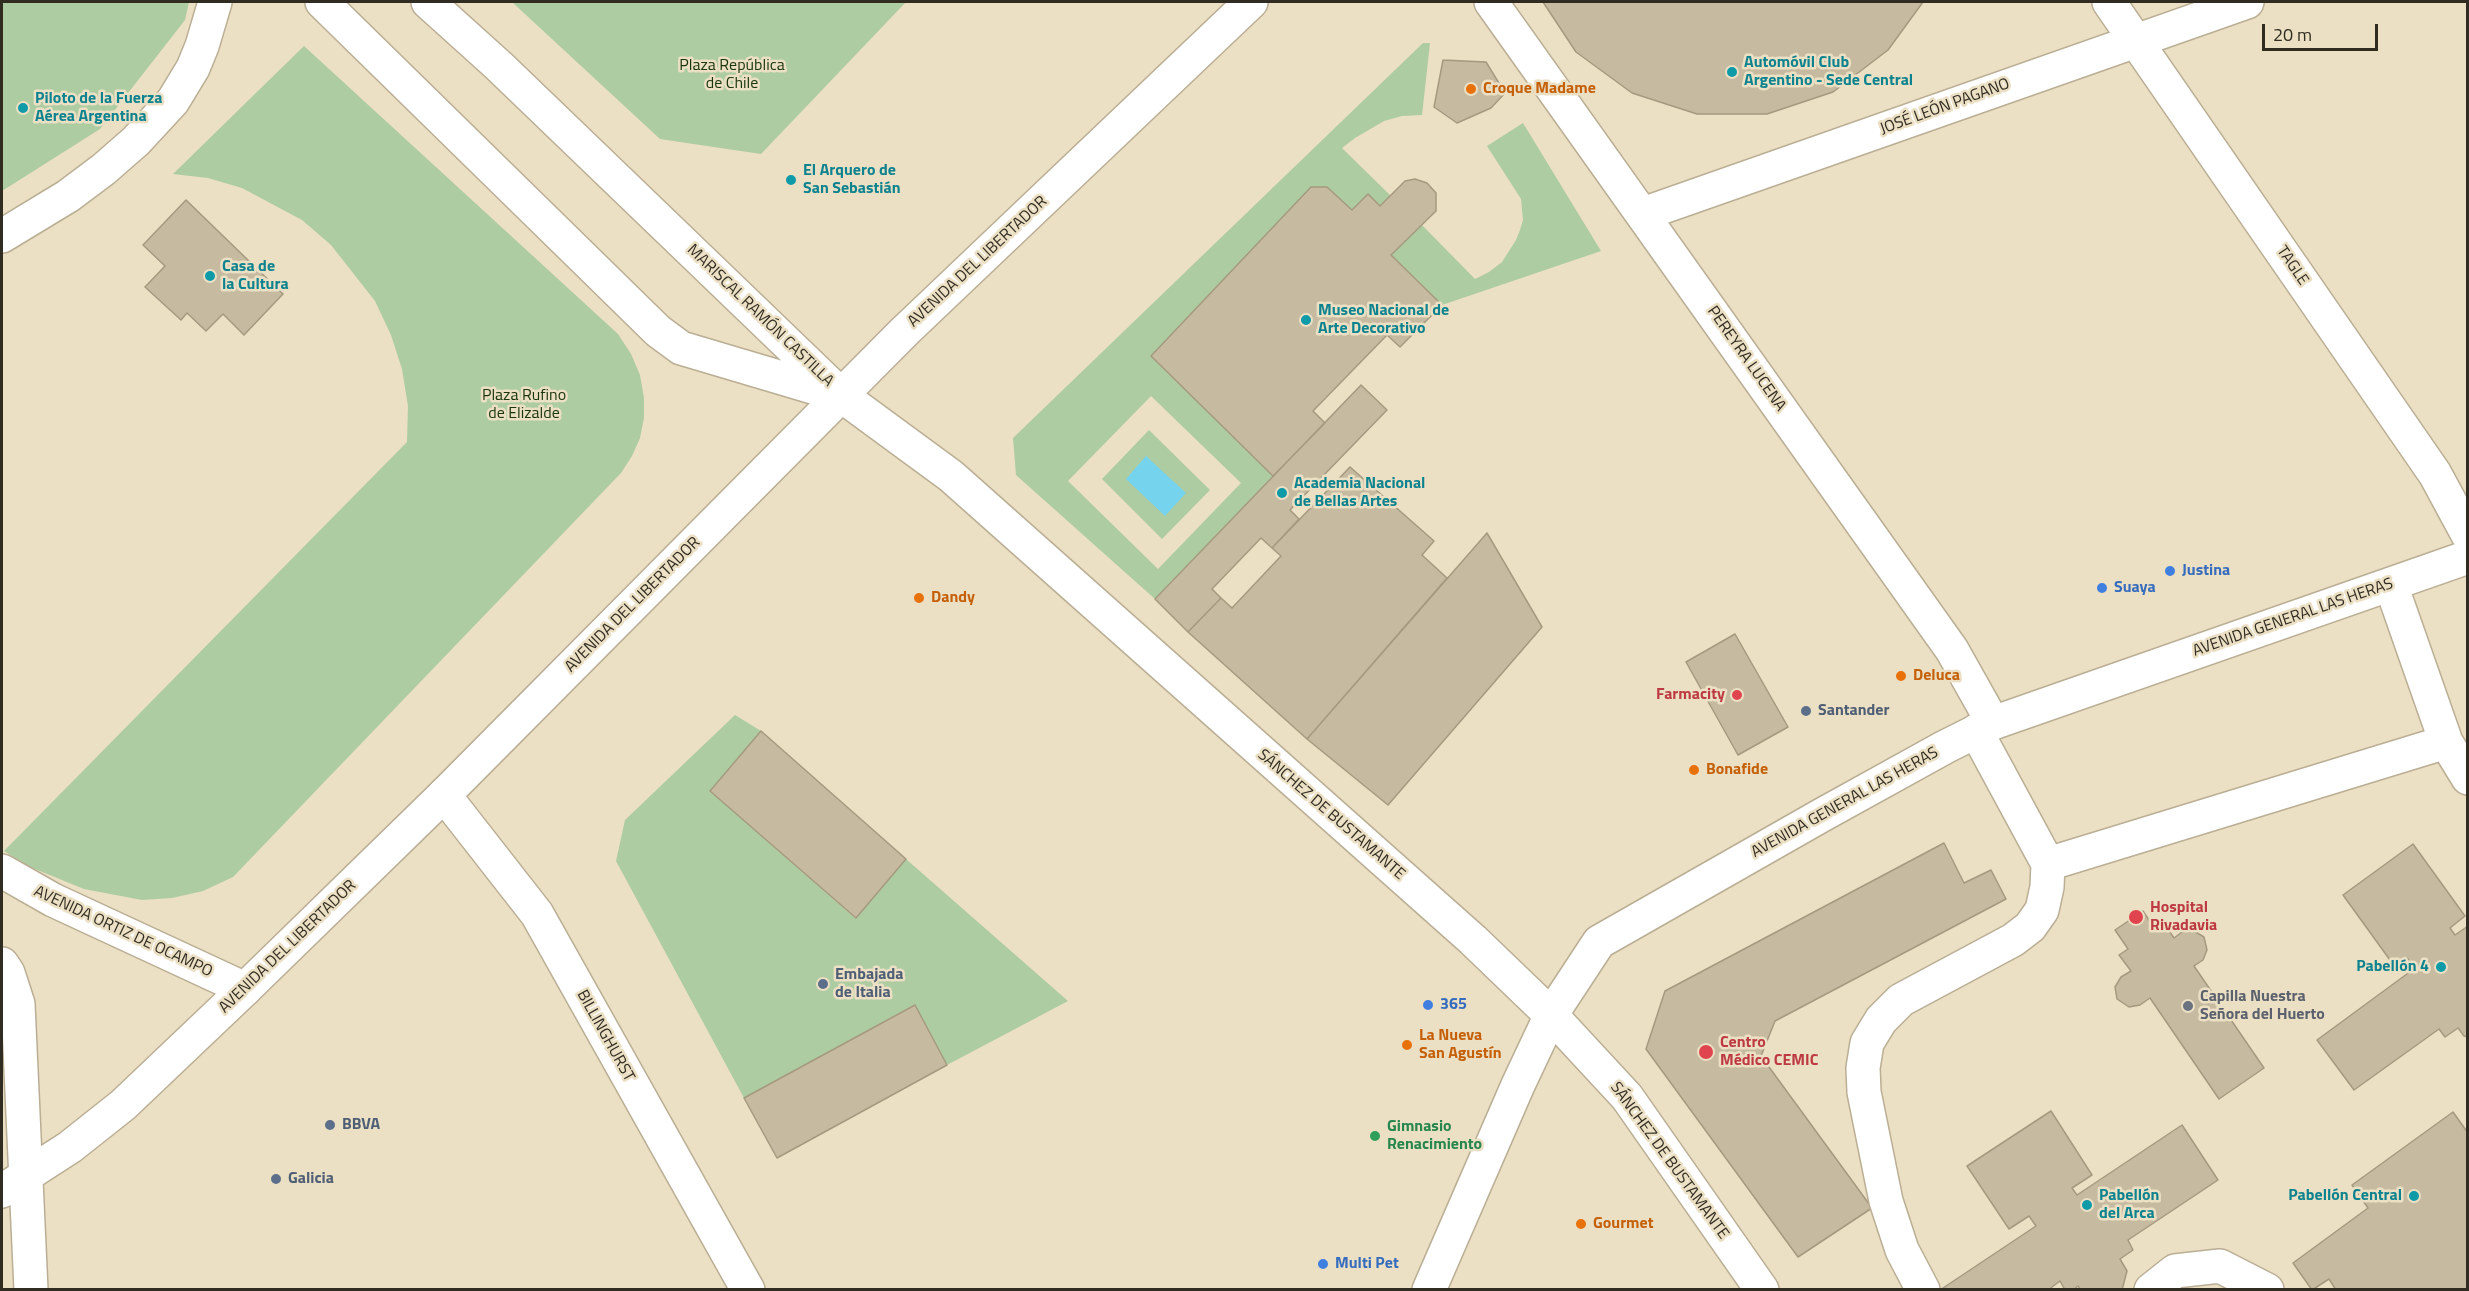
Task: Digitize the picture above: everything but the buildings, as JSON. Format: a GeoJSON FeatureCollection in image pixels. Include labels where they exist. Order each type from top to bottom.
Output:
{"type":"FeatureCollection","features":[{"type":"Feature","properties":{"kind":"street"},"geometry":{"type":"LineString","coordinates":[[2,236],[68,196],[104,169],[136,141],[173,101],[193,68],[215,2]]}},
{"type":"Feature","properties":{"kind":"street","name":"MARISCAL RAMÓN CASTILLA"},"geometry":{"type":"LineString","coordinates":[[322,2],[658,331],[681,348],[842,396]]}},
{"type":"Feature","properties":{"kind":"street","name":"MARISCAL RAMÓN CASTILLA"},"geometry":{"type":"LineString","coordinates":[[428,2],[508,74],[842,396]]}},
{"type":"Feature","properties":{"kind":"street","name":"AVENIDA DEL LIBERTADOR"},"geometry":{"type":"LineString","coordinates":[[13,1184],[70,1147],[123,1105],[245,989],[444,795],[904,332],[1251,2]]}},
{"type":"Feature","properties":{"kind":"street","name":"PEREYRA LUCENA"},"geometry":{"type":"LineString","coordinates":[[1491,2],[1952,650],[1984,727],[2048,864]]}},
{"type":"Feature","properties":{"kind":"street","name":"TAGLE"},"geometry":{"type":"LineString","coordinates":[[2109,2],[2436,474],[2468,535]]}},
{"type":"Feature","properties":{"kind":"street","name":"JOSÉ LEÓN PAGANO"},"geometry":{"type":"LineString","coordinates":[[1643,214],[2136,39],[2247,2]]}},
{"type":"Feature","properties":{"kind":"street","name":"SÁNCHEZ DE BUSTAMANTE"},"geometry":{"type":"LineString","coordinates":[[842,396],[951,476],[1464,932],[1551,1015],[1627,1097],[1761,1290]]}},
{"type":"Feature","properties":{"kind":"street","name":"AVENIDA GENERAL LAS HERAS"},"geometry":{"type":"LineString","coordinates":[[1429,1290],[1551,1015],[1599,942],[1843,803],[1984,727],[2468,557]]}},
{"type":"Feature","properties":{"kind":"street"},"geometry":{"type":"LineString","coordinates":[[2391,585],[2446,742],[2468,778]]}},
{"type":"Feature","properties":{"kind":"street"},"geometry":{"type":"LineString","coordinates":[[1923,1290],[1902,1250],[1886,1202],[1864,1092],[1863,1068],[1867,1043],[1881,1020],[1900,1000],[2013,940],[2030,927],[2042,910],[2048,864],[2446,742]]}},
{"type":"Feature","properties":{"kind":"street","name":"BILLINGHURST"},"geometry":{"type":"LineString","coordinates":[[444,795],[537,915],[748,1290]]}},
{"type":"Feature","properties":{"kind":"street","name":"AVENIDA ORTIZ DE OCAMPO"},"geometry":{"type":"LineString","coordinates":[[2,871],[53,900],[245,989]]}},
{"type":"Feature","properties":{"kind":"street"},"geometry":{"type":"LineString","coordinates":[[2,964],[8,973],[18,1004],[13,1184],[31,1290]]}},
{"type":"Feature","properties":{"kind":"street"},"geometry":{"type":"LineString","coordinates":[[2151,1290],[2175,1271],[2220,1266],[2267,1290]]}},
{"type":"Feature","properties":{"kind":"green space"},"geometry":{"type":"Polygon","coordinates":[[[2,2],[189,2],[185,20],[100,129],[2,191],[2,2]]]}},
{"type":"Feature","properties":{"kind":"green space","name":"Plaza República de Chile"},"geometry":{"type":"Polygon","coordinates":[[[512,2],[906,2],[761,154],[660,139],[512,2]]]}},
{"type":"Feature","properties":{"kind":"green space"},"geometry":{"type":"Polygon","coordinates":[[[1423,43],[1430,43],[1422,115],[1402,116],[1384,121],[1342,148],[1391,196],[1380,206],[1368,194],[1352,210],[1327,187],[1311,187],[1152,356],[1273,476],[1155,599],[1016,475],[1013,438],[1423,43]],[[1151,396],[1068,481],[1158,569],[1241,483],[1151,396]]]}},
{"type":"Feature","properties":{"kind":"green space","name":"Plaza Rufino de Elizalde"},"geometry":{"type":"Polygon","coordinates":[[[304,46],[618,334],[631,354],[640,375],[644,398],[644,418],[640,438],[621,473],[233,877],[203,891],[172,898],[142,900],[84,889],[30,867],[4,851],[407,442],[408,406],[402,369],[391,335],[375,301],[331,245],[302,220],[242,188],[208,178],[173,174],[304,46]]]}},
{"type":"Feature","properties":{"kind":"green space"},"geometry":{"type":"Polygon","coordinates":[[[1523,123],[1601,251],[1442,305],[1391,255],[1422,225],[1475,279],[1502,262],[1520,230],[1523,220],[1521,199],[1487,146],[1523,123]]]}},
{"type":"Feature","properties":{"kind":"green space"},"geometry":{"type":"Polygon","coordinates":[[[1149,430],[1210,490],[1162,539],[1102,479],[1149,430]]]}},
{"type":"Feature","properties":{"kind":"green space"},"geometry":{"type":"Polygon","coordinates":[[[735,715],[761,731],[710,791],[855,918],[906,859],[1068,1001],[947,1065],[914,1005],[744,1098],[616,861],[625,820],[735,715]]]}},
{"type":"Feature","properties":{"kind":"water"},"geometry":{"type":"Polygon","coordinates":[[[1146,456],[1186,493],[1165,516],[1126,479],[1146,456]]]}},
{"type":"Feature","properties":{"kind":"place","name":"Automóvil Club Argentino - Sede Central"},"geometry":{"type":"Point","coordinates":[1732,72]}},
{"type":"Feature","properties":{"kind":"place","name":"Croque Madame"},"geometry":{"type":"Point","coordinates":[1471,89]}},
{"type":"Feature","properties":{"kind":"place","name":"Piloto de la Fuerza Aérea Argentina"},"geometry":{"type":"Point","coordinates":[23,108]}},
{"type":"Feature","properties":{"kind":"place","name":"El Arquero de San Sebastián"},"geometry":{"type":"Point","coordinates":[791,180]}},
{"type":"Feature","properties":{"kind":"place","name":"Casa de la Cultura"},"geometry":{"type":"Point","coordinates":[210,276]}},
{"type":"Feature","properties":{"kind":"place","name":"Museo Nacional de Arte Decorativo"},"geometry":{"type":"Point","coordinates":[1306,320]}},
{"type":"Feature","properties":{"kind":"place","name":"Academia Nacional de Bellas Artes"},"geometry":{"type":"Point","coordinates":[1282,493]}},
{"type":"Feature","properties":{"kind":"place","name":"Justina"},"geometry":{"type":"Point","coordinates":[2170,571]}},
{"type":"Feature","properties":{"kind":"place","name":"Suaya"},"geometry":{"type":"Point","coordinates":[2102,588]}},
{"type":"Feature","properties":{"kind":"place","name":"Dandy"},"geometry":{"type":"Point","coordinates":[919,598]}},
{"type":"Feature","properties":{"kind":"place","name":"Deluca"},"geometry":{"type":"Point","coordinates":[1901,676]}},
{"type":"Feature","properties":{"kind":"place","name":"Farmacity"},"geometry":{"type":"Point","coordinates":[1737,695]}},
{"type":"Feature","properties":{"kind":"place","name":"Santander"},"geometry":{"type":"Point","coordinates":[1806,711]}},
{"type":"Feature","properties":{"kind":"place","name":"Bonafide"},"geometry":{"type":"Point","coordinates":[1694,770]}},
{"type":"Feature","properties":{"kind":"place","name":"Hospital Rivadavia"},"geometry":{"type":"Point","coordinates":[2136,917]}},
{"type":"Feature","properties":{"kind":"place","name":"Pabellón 4"},"geometry":{"type":"Point","coordinates":[2441,967]}},
{"type":"Feature","properties":{"kind":"place","name":"Embajada de Italia"},"geometry":{"type":"Point","coordinates":[823,984]}},
{"type":"Feature","properties":{"kind":"place","name":"365"},"geometry":{"type":"Point","coordinates":[1428,1005]}},
{"type":"Feature","properties":{"kind":"place","name":"Capilla Nuestra Señora del Huerto"},"geometry":{"type":"Point","coordinates":[2188,1006]}},
{"type":"Feature","properties":{"kind":"place","name":"La Nueva San Agustín"},"geometry":{"type":"Point","coordinates":[1407,1045]}},
{"type":"Feature","properties":{"kind":"place","name":"Centro Médico CEMIC"},"geometry":{"type":"Point","coordinates":[1706,1052]}},
{"type":"Feature","properties":{"kind":"place","name":"BBVA"},"geometry":{"type":"Point","coordinates":[330,1125]}},
{"type":"Feature","properties":{"kind":"place","name":"Gimnasio Renacimiento"},"geometry":{"type":"Point","coordinates":[1375,1136]}},
{"type":"Feature","properties":{"kind":"place","name":"Galicia"},"geometry":{"type":"Point","coordinates":[276,1179]}},
{"type":"Feature","properties":{"kind":"place","name":"Pabellón Central"},"geometry":{"type":"Point","coordinates":[2414,1196]}},
{"type":"Feature","properties":{"kind":"place","name":"Pabellón del Arca"},"geometry":{"type":"Point","coordinates":[2087,1205]}},
{"type":"Feature","properties":{"kind":"place","name":"Gourmet"},"geometry":{"type":"Point","coordinates":[1581,1224]}},
{"type":"Feature","properties":{"kind":"place","name":"Multi Pet"},"geometry":{"type":"Point","coordinates":[1323,1264]}}]}
